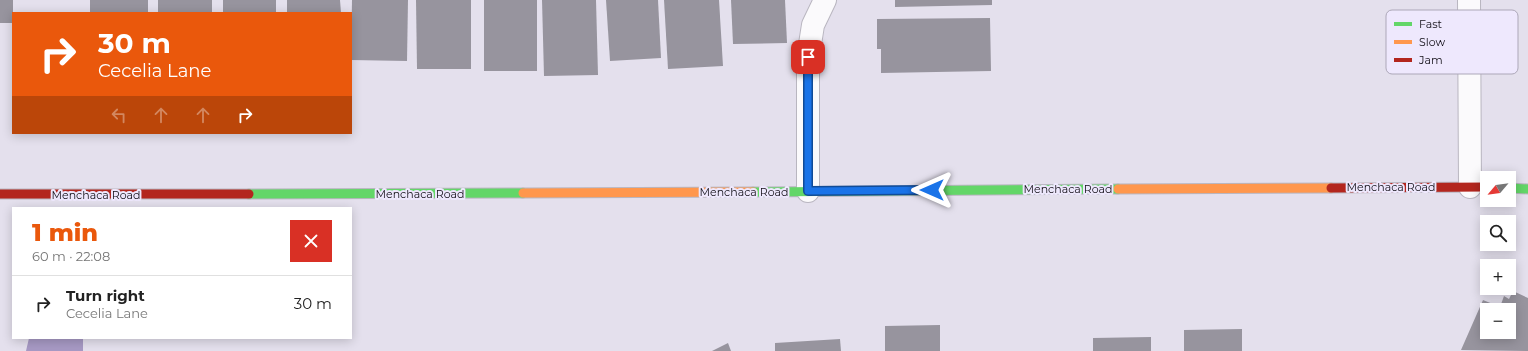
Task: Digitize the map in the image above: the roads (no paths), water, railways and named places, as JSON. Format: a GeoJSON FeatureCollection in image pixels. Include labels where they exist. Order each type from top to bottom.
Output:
{"type":"FeatureCollection","features":[{"type":"Feature","properties":{"kind":"main road","name":"Menchaca Road"},"geometry":{"type":"LineString","coordinates":[[0,194],[1478,187]]}},
{"type":"Feature","properties":{"kind":"main road"},"geometry":{"type":"LineString","coordinates":[[1516,188],[1528,189]]}},
{"type":"Feature","properties":{"kind":"street"},"geometry":{"type":"LineString","coordinates":[[808,191],[808,57],[813,25],[825,0]]}},
{"type":"Feature","properties":{"kind":"street"},"geometry":{"type":"LineString","coordinates":[[1469,0],[1469,10]]}},
{"type":"Feature","properties":{"kind":"street"},"geometry":{"type":"LineString","coordinates":[[1473,74],[1478,187]]}}]}
